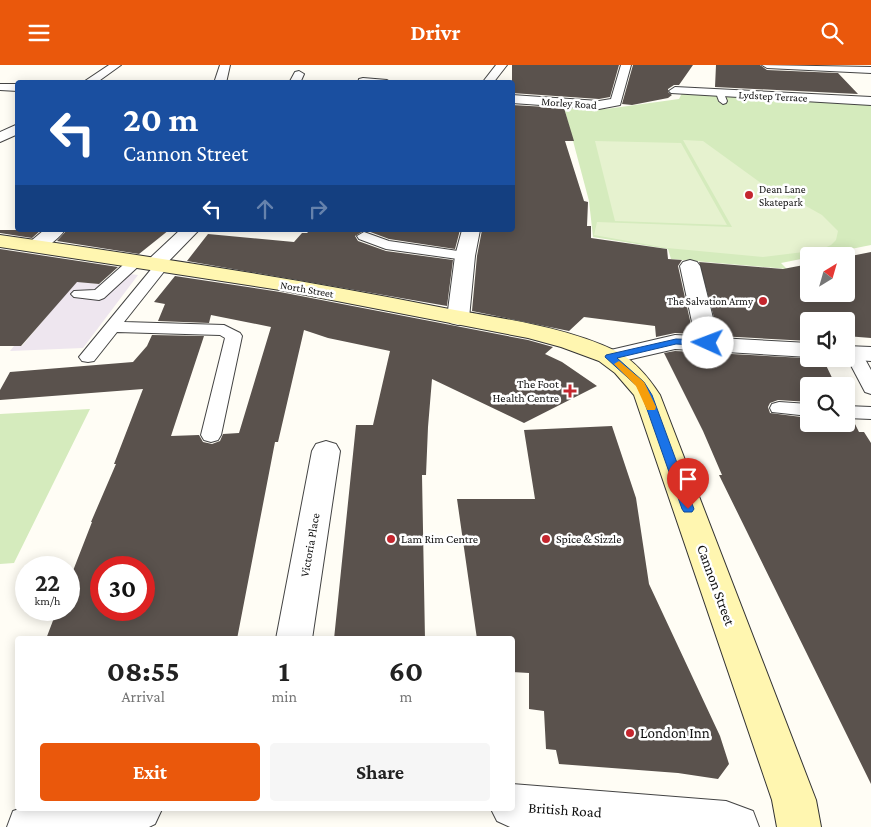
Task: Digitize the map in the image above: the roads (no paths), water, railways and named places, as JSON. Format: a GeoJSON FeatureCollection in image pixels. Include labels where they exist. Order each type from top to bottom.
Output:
{"type":"FeatureCollection","features":[{"type":"Feature","properties":{"kind":"main road","name":"North Street"},"geometry":{"type":"LineString","coordinates":[[0,241],[242,277],[458,318],[575,342],[610,357]]}},
{"type":"Feature","properties":{"kind":"main road","name":"Cannon Street"},"geometry":{"type":"LineString","coordinates":[[610,357],[641,384],[647,395],[794,800],[800,827]]}},
{"type":"Feature","properties":{"kind":"street"},"geometry":{"type":"LineString","coordinates":[[93,80],[116,65]]}},
{"type":"Feature","properties":{"kind":"street"},"geometry":{"type":"LineString","coordinates":[[221,80],[225,65]]}},
{"type":"Feature","properties":{"kind":"street"},"geometry":{"type":"LineString","coordinates":[[490,80],[502,65]]}},
{"type":"Feature","properties":{"kind":"street","name":"Morley Road"},"geometry":{"type":"LineString","coordinates":[[515,99],[598,105],[610,104],[616,102],[626,65]]}},
{"type":"Feature","properties":{"kind":"street"},"geometry":{"type":"LineString","coordinates":[[767,65],[871,70]]}},
{"type":"Feature","properties":{"kind":"street"},"geometry":{"type":"LineString","coordinates":[[0,87],[15,88]]}},
{"type":"Feature","properties":{"kind":"street","name":"Lydstep Terrace"},"geometry":{"type":"LineString","coordinates":[[675,91],[721,97],[871,101]]}},
{"type":"Feature","properties":{"kind":"street"},"geometry":{"type":"LineString","coordinates":[[0,139],[15,130]]}},
{"type":"Feature","properties":{"kind":"street"},"geometry":{"type":"LineString","coordinates":[[34,246],[53,232]]}},
{"type":"Feature","properties":{"kind":"street"},"geometry":{"type":"LineString","coordinates":[[152,263],[188,232]]}},
{"type":"Feature","properties":{"kind":"street"},"geometry":{"type":"LineString","coordinates":[[458,318],[465,256],[471,232]]}},
{"type":"Feature","properties":{"kind":"street"},"geometry":{"type":"LineString","coordinates":[[690,267],[708,343]]}},
{"type":"Feature","properties":{"kind":"street"},"geometry":{"type":"LineString","coordinates":[[610,357],[676,342],[800,350]]}},
{"type":"Feature","properties":{"kind":"street","name":"Victoria Place"},"geometry":{"type":"LineString","coordinates":[[295,636],[326,451]]}},
{"type":"Feature","properties":{"kind":"street","name":"British Road"},"geometry":{"type":"LineString","coordinates":[[515,806],[726,823],[737,827]]}},
{"type":"Feature","properties":{"kind":"street"},"geometry":{"type":"LineString","coordinates":[[30,827],[128,811]]}},
{"type":"Feature","properties":{"kind":"lane"},"geometry":{"type":"LineString","coordinates":[[364,236],[386,245],[465,256]]}},
{"type":"Feature","properties":{"kind":"lane"},"geometry":{"type":"LineString","coordinates":[[79,294],[99,295],[152,263]]}},
{"type":"Feature","properties":{"kind":"lane"},"geometry":{"type":"LineString","coordinates":[[88,357],[112,327],[152,263]]}},
{"type":"Feature","properties":{"kind":"lane"},"geometry":{"type":"LineString","coordinates":[[112,327],[224,330],[234,336],[210,435]]}},
{"type":"Feature","properties":{"kind":"lane"},"geometry":{"type":"LineString","coordinates":[[857,354],[871,388]]}},
{"type":"Feature","properties":{"kind":"lane"},"geometry":{"type":"LineString","coordinates":[[779,408],[800,409]]}},
{"type":"Feature","properties":{"kind":"lane"},"geometry":{"type":"LineString","coordinates":[[855,412],[871,413]]}},
{"type":"Feature","properties":{"kind":"place","name":"Dean Lane Skatepark"},"geometry":{"type":"Point","coordinates":[749,195]}},
{"type":"Feature","properties":{"kind":"place","name":"The Salvation Army"},"geometry":{"type":"Point","coordinates":[763,301]}},
{"type":"Feature","properties":{"kind":"place","name":"The Foot Health Centre"},"geometry":{"type":"Point","coordinates":[570,391]}},
{"type":"Feature","properties":{"kind":"place","name":"Lam Rim Centre"},"geometry":{"type":"Point","coordinates":[391,539]}},
{"type":"Feature","properties":{"kind":"place","name":"Spice & Sizzle"},"geometry":{"type":"Point","coordinates":[546,539]}},
{"type":"Feature","properties":{"kind":"place","name":"London Inn"},"geometry":{"type":"Point","coordinates":[630,733]}}]}
